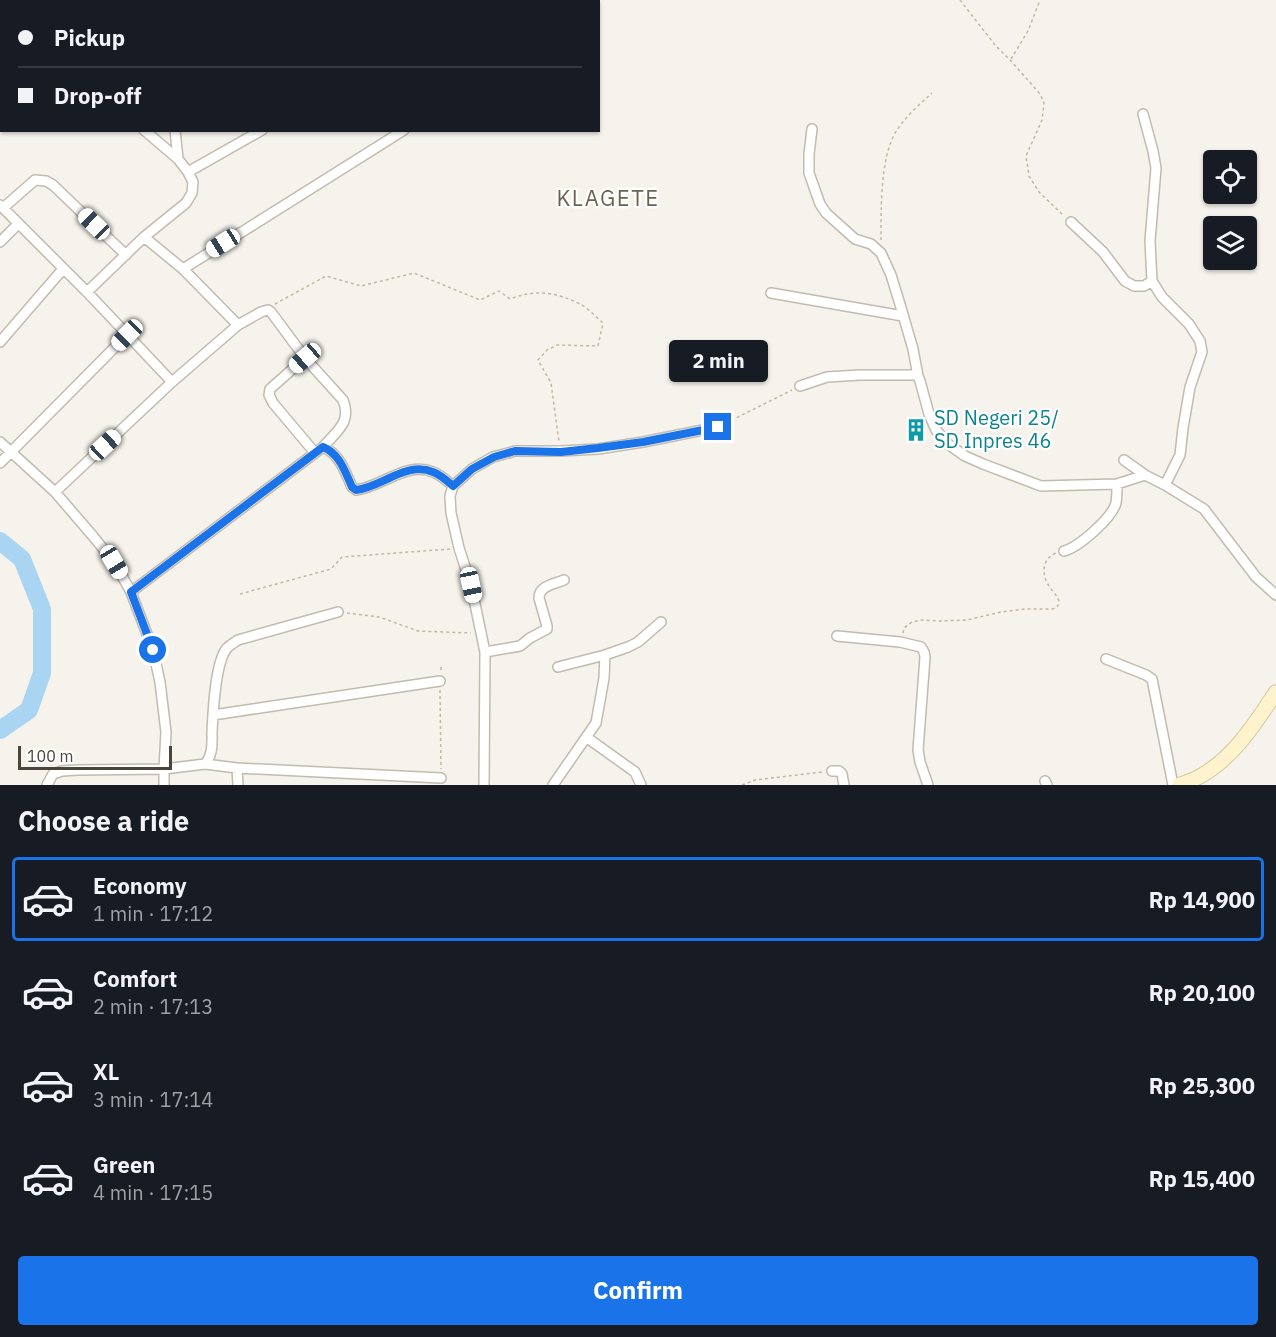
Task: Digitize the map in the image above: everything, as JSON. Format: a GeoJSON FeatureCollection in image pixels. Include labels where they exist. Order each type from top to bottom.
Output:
{"type":"FeatureCollection","features":[{"type":"Feature","properties":{"kind":"street"},"geometry":{"type":"LineString","coordinates":[[1143,114],[1156,168],[1150,241],[1152,281],[1162,297],[1189,324],[1200,341],[1202,352],[1190,387],[1180,455],[1165,484]]}},
{"type":"Feature","properties":{"kind":"street"},"geometry":{"type":"LineString","coordinates":[[812,129],[809,173],[820,204],[826,213],[855,239],[871,244],[881,253],[891,275],[929,414],[936,430],[948,444],[965,456],[1041,486],[1117,484],[1145,475]]}},
{"type":"Feature","properties":{"kind":"street"},"geometry":{"type":"LineString","coordinates":[[87,292],[144,237],[186,203],[192,193],[193,182],[188,172],[178,159],[146,132]]}},
{"type":"Feature","properties":{"kind":"street"},"geometry":{"type":"LineString","coordinates":[[175,132],[178,159]]}},
{"type":"Feature","properties":{"kind":"street"},"geometry":{"type":"LineString","coordinates":[[188,172],[258,132]]}},
{"type":"Feature","properties":{"kind":"street"},"geometry":{"type":"LineString","coordinates":[[183,268],[402,132]]}},
{"type":"Feature","properties":{"kind":"street"},"geometry":{"type":"LineString","coordinates":[[126,255],[53,185],[46,181],[35,180],[1,207],[87,292],[172,382]]}},
{"type":"Feature","properties":{"kind":"street"},"geometry":{"type":"LineString","coordinates":[[1071,222],[1103,252],[1125,281],[1134,286],[1144,286],[1152,281]]}},
{"type":"Feature","properties":{"kind":"street"},"geometry":{"type":"LineString","coordinates":[[0,242],[18,224]]}},
{"type":"Feature","properties":{"kind":"street"},"geometry":{"type":"LineString","coordinates":[[144,237],[183,268],[238,326]]}},
{"type":"Feature","properties":{"kind":"street"},"geometry":{"type":"LineString","coordinates":[[0,342],[63,269]]}},
{"type":"Feature","properties":{"kind":"street"},"geometry":{"type":"LineString","coordinates":[[771,293],[903,316]]}},
{"type":"Feature","properties":{"kind":"street"},"geometry":{"type":"LineString","coordinates":[[55,492],[172,382],[238,326],[261,312],[268,310],[271,312],[305,358],[343,400],[347,416],[344,423],[319,450],[131,592]]}},
{"type":"Feature","properties":{"kind":"street"},"geometry":{"type":"LineString","coordinates":[[0,463],[127,335]]}},
{"type":"Feature","properties":{"kind":"street"},"geometry":{"type":"LineString","coordinates":[[305,358],[270,389],[269,395],[273,403],[319,450],[330,450],[337,457],[352,487],[356,490],[365,489],[402,472],[418,469],[432,471],[453,486]]}},
{"type":"Feature","properties":{"kind":"street"},"geometry":{"type":"LineString","coordinates":[[800,386],[827,377],[918,376]]}},
{"type":"Feature","properties":{"kind":"street"},"geometry":{"type":"LineString","coordinates":[[484,785],[485,652],[471,585],[451,513],[450,496],[453,486],[472,469],[494,457],[515,451],[561,452],[598,448],[643,442],[718,427]]}},
{"type":"Feature","properties":{"kind":"street"},"geometry":{"type":"LineString","coordinates":[[0,442],[55,492],[114,562],[131,592],[153,650],[160,682],[166,732],[164,785]]}},
{"type":"Feature","properties":{"kind":"street"},"geometry":{"type":"LineString","coordinates":[[1124,460],[1145,475],[1165,484],[1204,509],[1256,577],[1276,595]]}},
{"type":"Feature","properties":{"kind":"street"},"geometry":{"type":"LineString","coordinates":[[1064,551],[1082,542],[1112,511],[1116,502],[1117,484]]}},
{"type":"Feature","properties":{"kind":"street"},"geometry":{"type":"LineString","coordinates":[[485,652],[520,646],[547,629],[539,593],[542,589],[564,580]]}},
{"type":"Feature","properties":{"kind":"street"},"geometry":{"type":"LineString","coordinates":[[205,764],[212,752],[213,715],[220,662],[227,648],[238,640],[338,612]]}},
{"type":"Feature","properties":{"kind":"street"},"geometry":{"type":"LineString","coordinates":[[558,667],[605,656],[628,647],[638,642],[661,622]]}},
{"type":"Feature","properties":{"kind":"street"},"geometry":{"type":"LineString","coordinates":[[837,636],[900,642],[921,647],[925,657],[918,750],[928,785]]}},
{"type":"Feature","properties":{"kind":"street"},"geometry":{"type":"LineString","coordinates":[[553,785],[596,723],[604,678],[605,656]]}},
{"type":"Feature","properties":{"kind":"street"},"geometry":{"type":"LineString","coordinates":[[1106,659],[1152,679],[1173,785]]}},
{"type":"Feature","properties":{"kind":"street"},"geometry":{"type":"LineString","coordinates":[[213,715],[440,681]]}},
{"type":"Feature","properties":{"kind":"street"},"geometry":{"type":"LineString","coordinates":[[1179,785],[1199,781],[1221,762],[1252,729],[1276,692]]}},
{"type":"Feature","properties":{"kind":"street"},"geometry":{"type":"LineString","coordinates":[[586,738],[635,772],[641,785]]}},
{"type":"Feature","properties":{"kind":"street"},"geometry":{"type":"LineString","coordinates":[[47,785],[53,774],[62,771],[164,769],[205,764],[237,768],[441,778]]}},
{"type":"Feature","properties":{"kind":"street"},"geometry":{"type":"LineString","coordinates":[[237,768],[238,785]]}},
{"type":"Feature","properties":{"kind":"street"},"geometry":{"type":"LineString","coordinates":[[832,771],[842,774],[844,785]]}},
{"type":"Feature","properties":{"kind":"path"},"geometry":{"type":"LineString","coordinates":[[960,0],[995,45],[1040,94],[1044,103],[1042,120],[1026,156],[1029,176],[1039,192],[1071,222]]}},
{"type":"Feature","properties":{"kind":"path"},"geometry":{"type":"LineString","coordinates":[[1010,60],[1028,31],[1040,0]]}},
{"type":"Feature","properties":{"kind":"path"},"geometry":{"type":"LineString","coordinates":[[881,253],[882,189],[890,144],[904,120],[932,93]]}},
{"type":"Feature","properties":{"kind":"path"},"geometry":{"type":"LineString","coordinates":[[268,310],[277,302],[326,276],[361,286],[414,273],[480,300],[499,291],[510,299],[526,293],[550,293],[581,305],[603,323],[598,346],[557,345],[547,350],[538,360],[551,383],[561,452]]}},
{"type":"Feature","properties":{"kind":"path"},"geometry":{"type":"LineString","coordinates":[[718,427],[800,386]]}},
{"type":"Feature","properties":{"kind":"path"},"geometry":{"type":"LineString","coordinates":[[240,594],[331,569],[342,557],[459,548]]}},
{"type":"Feature","properties":{"kind":"path"},"geometry":{"type":"LineString","coordinates":[[900,642],[904,628],[912,622],[967,620],[1000,612],[1057,607],[1059,599],[1049,587],[1043,568],[1047,558],[1053,553],[1064,551]]}},
{"type":"Feature","properties":{"kind":"path"},"geometry":{"type":"LineString","coordinates":[[338,612],[379,617],[418,631],[481,634]]}},
{"type":"Feature","properties":{"kind":"path"},"geometry":{"type":"LineString","coordinates":[[441,664],[441,778]]}},
{"type":"Feature","properties":{"kind":"path"},"geometry":{"type":"LineString","coordinates":[[742,785],[755,780],[832,771]]}},
{"type":"Feature","properties":{"kind":"waterway"},"geometry":{"type":"LineString","coordinates":[[0,541],[22,559],[42,609],[42,673],[29,710],[0,730]]}},
{"type":"Feature","properties":{"kind":"place","name":"SD Negeri 25/ SD Inpres 46"},"geometry":{"type":"Point","coordinates":[916,430]}},
{"type":"Feature","properties":{"kind":"district","name":"KLAGETE"},"geometry":{"type":"Point","coordinates":[608,198]}},
{"type":"Feature","properties":{"kind":"route"},"geometry":{"type":"LineString","coordinates":[[153,650],[131,592],[323,447],[337,457],[352,487],[356,490],[365,489],[402,472],[418,469],[432,471],[453,486],[472,469],[494,457],[515,451],[561,452],[598,448],[643,442],[718,427]]}}]}
